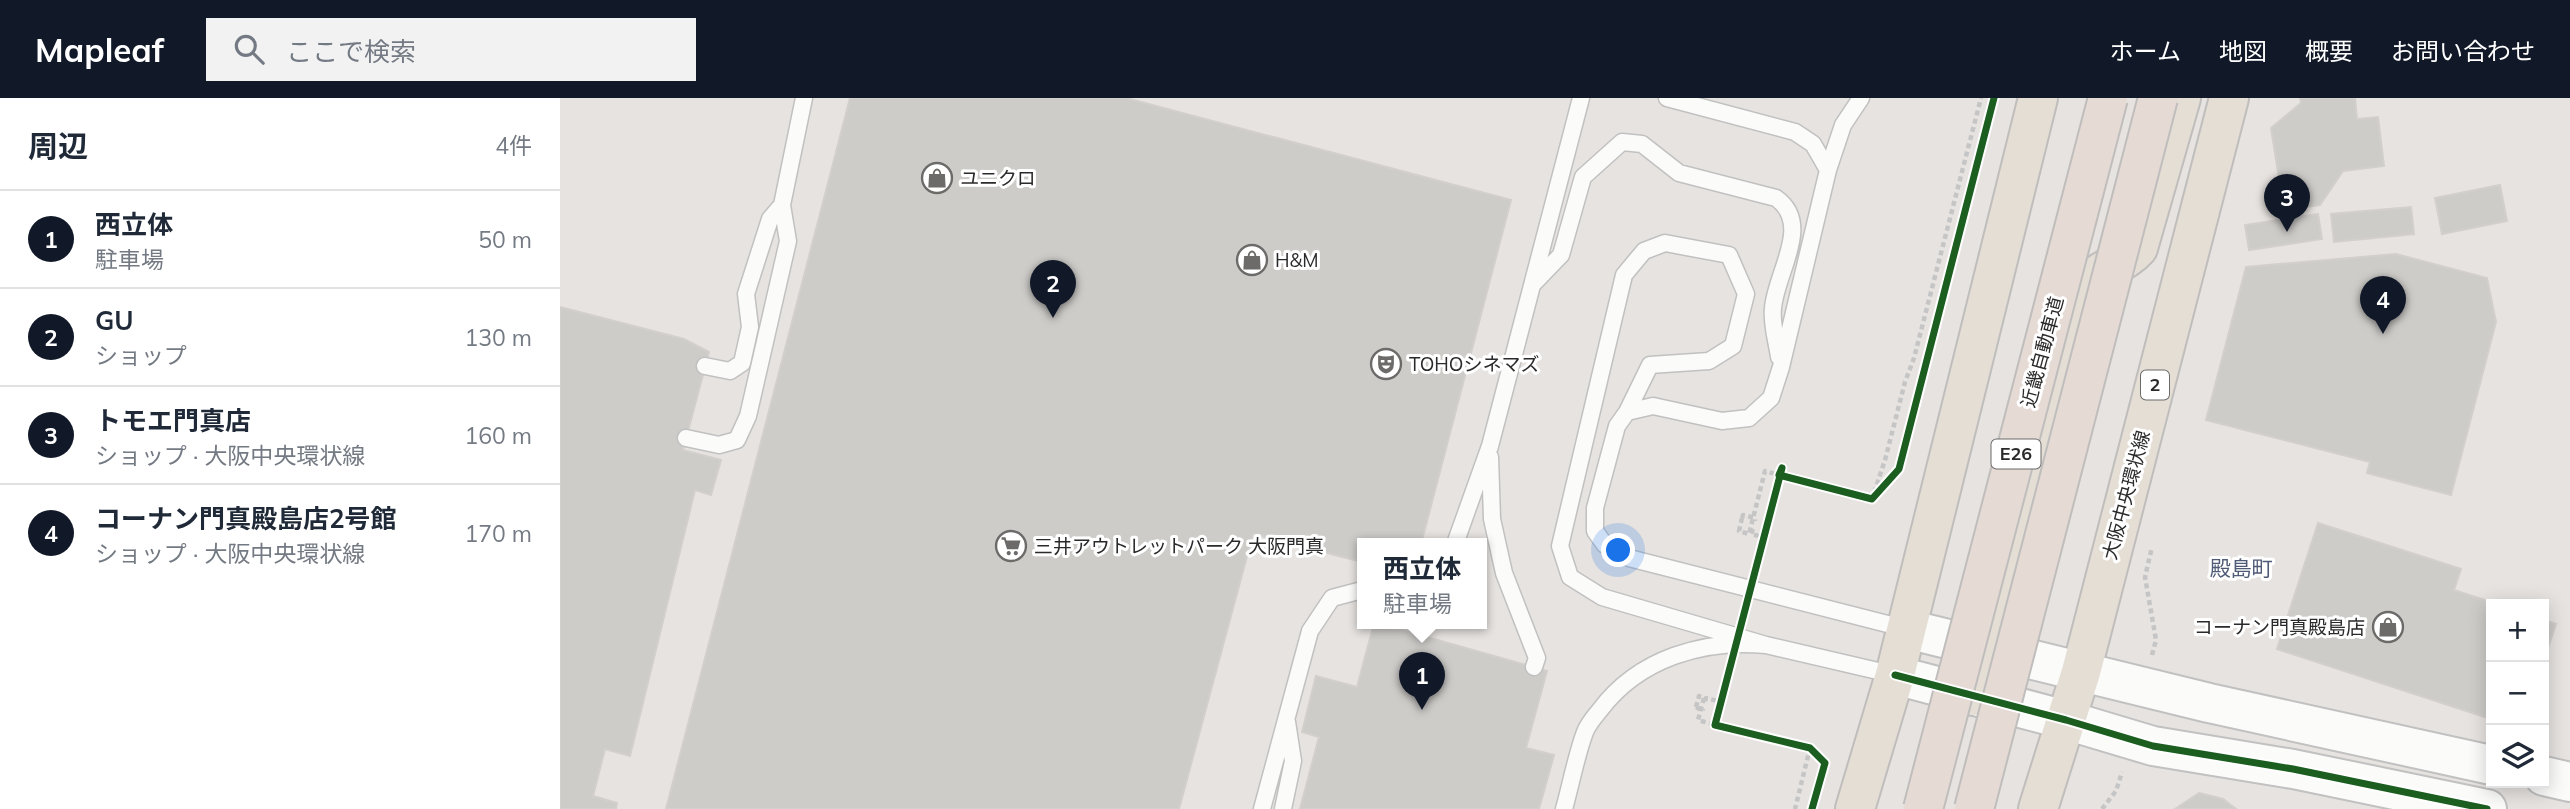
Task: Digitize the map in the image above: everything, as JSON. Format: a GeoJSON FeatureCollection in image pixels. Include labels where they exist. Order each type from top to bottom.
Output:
{"type":"FeatureCollection","features":[{"type":"Feature","properties":{"kind":"highway","name":"近畿自動車道"},"geometry":{"type":"LineString","coordinates":[[1923,809],[2108,98]]}},
{"type":"Feature","properties":{"kind":"highway","name":"E26"},"geometry":{"type":"LineString","coordinates":[[1974,809],[2158,98]]}},
{"type":"Feature","properties":{"kind":"main road"},"geometry":{"type":"LineString","coordinates":[[1856,809],[1907,629],[2038,98]]}},
{"type":"Feature","properties":{"kind":"main road"},"geometry":{"type":"LineString","coordinates":[[1974,696],[2083,292],[2091,280],[2126,260],[2138,248],[2180,98]]}},
{"type":"Feature","properties":{"kind":"main road","name":"大阪中央環状線"},"geometry":{"type":"LineString","coordinates":[[2038,809],[2081,672],[2229,98]]}},
{"type":"Feature","properties":{"kind":"street"},"geometry":{"type":"LineString","coordinates":[[1907,629],[2144,687],[2486,764]]}},
{"type":"Feature","properties":{"kind":"street"},"geometry":{"type":"LineString","coordinates":[[1895,675],[2066,720],[2130,741],[2293,769],[2487,809]]}},
{"type":"Feature","properties":{"kind":"street"},"geometry":{"type":"LineString","coordinates":[[2549,777],[2570,782]]}},
{"type":"Feature","properties":{"kind":"lane"},"geometry":{"type":"LineString","coordinates":[[686,438],[719,445],[737,440],[748,416],[788,241],[782,205],[804,98]]}},
{"type":"Feature","properties":{"kind":"lane"},"geometry":{"type":"LineString","coordinates":[[1457,538],[1490,446],[1581,98]]}},
{"type":"Feature","properties":{"kind":"lane"},"geometry":{"type":"LineString","coordinates":[[1667,98],[1795,132],[1813,144],[1828,170]]}},
{"type":"Feature","properties":{"kind":"lane"},"geometry":{"type":"LineString","coordinates":[[1627,412],[1653,406],[1722,421],[1749,418],[1771,398],[1781,367],[1828,170],[1843,125],[1861,98]]}},
{"type":"Feature","properties":{"kind":"lane"},"geometry":{"type":"LineString","coordinates":[[1532,285],[1561,255],[1583,177],[1622,142],[1642,144],[1679,173],[1776,198],[1787,206],[1794,226],[1773,309],[1781,367]]}},
{"type":"Feature","properties":{"kind":"lane"},"geometry":{"type":"LineString","coordinates":[[705,366],[730,371],[742,363],[750,327],[746,294],[771,219],[782,205]]}},
{"type":"Feature","properties":{"kind":"lane"},"geometry":{"type":"LineString","coordinates":[[1895,675],[1766,645],[1602,597],[1570,577],[1560,547],[1624,275],[1644,251],[1665,243],[1729,255],[1746,293],[1733,346],[1709,361],[1650,365],[1627,412],[1617,426],[1595,508],[1595,531],[1605,545],[1629,558],[1907,629]]}},
{"type":"Feature","properties":{"kind":"lane"},"geometry":{"type":"LineString","coordinates":[[1490,446],[1492,519],[1504,573],[1537,658],[1534,667]]}},
{"type":"Feature","properties":{"kind":"lane"},"geometry":{"type":"LineString","coordinates":[[1262,809],[1310,631],[1332,598],[1357,592]]}},
{"type":"Feature","properties":{"kind":"lane"},"geometry":{"type":"LineString","coordinates":[[1564,809],[1586,729],[1615,690],[1658,661],[1700,647],[1745,643],[1766,645]]}},
{"type":"Feature","properties":{"kind":"lane"},"geometry":{"type":"LineString","coordinates":[[1283,809],[1293,761],[1286,715]]}},
{"type":"Feature","properties":{"kind":"path"},"geometry":{"type":"LineString","coordinates":[[1872,499],[1914,358],[1981,98]]}},
{"type":"Feature","properties":{"kind":"path"},"geometry":{"type":"LineString","coordinates":[[1715,725],[1782,468],[1779,475]]}},
{"type":"Feature","properties":{"kind":"path"},"geometry":{"type":"LineString","coordinates":[[1764,537],[1751,534],[1755,518],[1743,515],[1739,531],[1749,534],[1752,523],[1754,515],[1765,471],[1872,499]]}},
{"type":"Feature","properties":{"kind":"path"},"geometry":{"type":"LineString","coordinates":[[1872,499],[1890,479]]}},
{"type":"Feature","properties":{"kind":"path"},"geometry":{"type":"LineString","coordinates":[[2144,687],[2156,640],[2145,577],[2154,539]]}},
{"type":"Feature","properties":{"kind":"path"},"geometry":{"type":"LineString","coordinates":[[1721,702],[1706,698],[1703,711],[1696,709],[1699,696],[1704,698],[1703,699],[1700,711],[1698,720],[1810,748],[1817,755]]}},
{"type":"Feature","properties":{"kind":"path"},"geometry":{"type":"LineString","coordinates":[[2102,809],[2116,791],[2130,741]]}},
{"type":"Feature","properties":{"kind":"path"},"geometry":{"type":"LineString","coordinates":[[1795,809],[1810,748]]}},
{"type":"Feature","properties":{"kind":"building"},"geometry":{"type":"Polygon","coordinates":[[[850,98],[1126,98],[1511,200],[1423,538],[1357,538],[1357,561],[1253,534],[1179,809],[666,809],[850,98]]]}},
{"type":"Feature","properties":{"kind":"building"},"geometry":{"type":"Polygon","coordinates":[[[2300,98],[2355,98],[2357,119],[2378,117],[2384,166],[2343,171],[2320,205],[2284,210],[2271,128],[2301,103],[2300,98]]]}},
{"type":"Feature","properties":{"kind":"building"},"geometry":{"type":"Polygon","coordinates":[[[2500,185],[2507,221],[2442,234],[2435,198],[2500,185]]]}},
{"type":"Feature","properties":{"kind":"building"},"geometry":{"type":"Polygon","coordinates":[[[2411,207],[2414,234],[2334,242],[2331,214],[2411,207]]]}},
{"type":"Feature","properties":{"kind":"building"},"geometry":{"type":"Polygon","coordinates":[[[2318,214],[2322,239],[2249,250],[2245,225],[2318,214]]]}},
{"type":"Feature","properties":{"kind":"building"},"geometry":{"type":"Polygon","coordinates":[[[2396,254],[2487,278],[2496,322],[2451,495],[2367,473],[2370,462],[2206,420],[2246,267],[2396,254]]]}},
{"type":"Feature","properties":{"kind":"building"},"geometry":{"type":"Polygon","coordinates":[[[560,307],[684,339],[709,352],[683,450],[721,460],[711,495],[695,490],[630,756],[605,749],[593,796],[617,803],[616,809],[560,809],[560,307]]]}},
{"type":"Feature","properties":{"kind":"building","name":"コーナン門真殿島店"},"geometry":{"type":"Polygon","coordinates":[[[2318,523],[2461,569],[2454,590],[2486,600],[2486,717],[2277,649],[2318,523]]]}},
{"type":"Feature","properties":{"kind":"building"},"geometry":{"type":"Polygon","coordinates":[[[2549,622],[2556,624],[2549,645],[2549,622]]]}},
{"type":"Feature","properties":{"kind":"building"},"geometry":{"type":"Polygon","coordinates":[[[1372,629],[1399,629],[1547,671],[1526,748],[1554,755],[1539,809],[1300,809],[1319,737],[1302,732],[1316,676],[1357,687],[1372,629]]]}},
{"type":"Feature","properties":{"kind":"building"},"geometry":{"type":"Polygon","coordinates":[[[2199,793],[2223,799],[2236,809],[2175,809],[2199,793]]]}},
{"type":"Feature","properties":{"kind":"cycle path"},"geometry":{"type":"LineString","coordinates":[[1782,468],[1779,475],[1872,499],[1899,469],[1994,98]]}},
{"type":"Feature","properties":{"kind":"cycle path"},"geometry":{"type":"LineString","coordinates":[[1782,468],[1715,725],[1810,748],[1825,763],[1812,809]]}},
{"type":"Feature","properties":{"kind":"cycle path"},"geometry":{"type":"LineString","coordinates":[[1895,675],[2153,746],[2293,769],[2487,809]]}},
{"type":"Feature","properties":{"kind":"place","name":"ユニクロ"},"geometry":{"type":"Point","coordinates":[937,178]}},
{"type":"Feature","properties":{"kind":"place","name":"トモエ門真店"},"geometry":{"type":"Point","coordinates":[2287,232]}},
{"type":"Feature","properties":{"kind":"place","name":"H&M"},"geometry":{"type":"Point","coordinates":[1252,260]}},
{"type":"Feature","properties":{"kind":"place","name":"GU"},"geometry":{"type":"Point","coordinates":[1053,318]}},
{"type":"Feature","properties":{"kind":"place","name":"コーナン門真殿島店2号館"},"geometry":{"type":"Point","coordinates":[2383,334]}},
{"type":"Feature","properties":{"kind":"place","name":"TOHOシネマズ"},"geometry":{"type":"Point","coordinates":[1386,364]}},
{"type":"Feature","properties":{"kind":"place","name":"三井アウトレットパーク 大阪門真"},"geometry":{"type":"Point","coordinates":[1011,546]}},
{"type":"Feature","properties":{"kind":"place","name":"コーナン門真殿島店"},"geometry":{"type":"Point","coordinates":[2388,627]}},
{"type":"Feature","properties":{"kind":"place","name":"西立体"},"geometry":{"type":"Point","coordinates":[1422,710]}},
{"type":"Feature","properties":{"kind":"district","name":"殿島町"},"geometry":{"type":"Point","coordinates":[2241,569]}}]}
